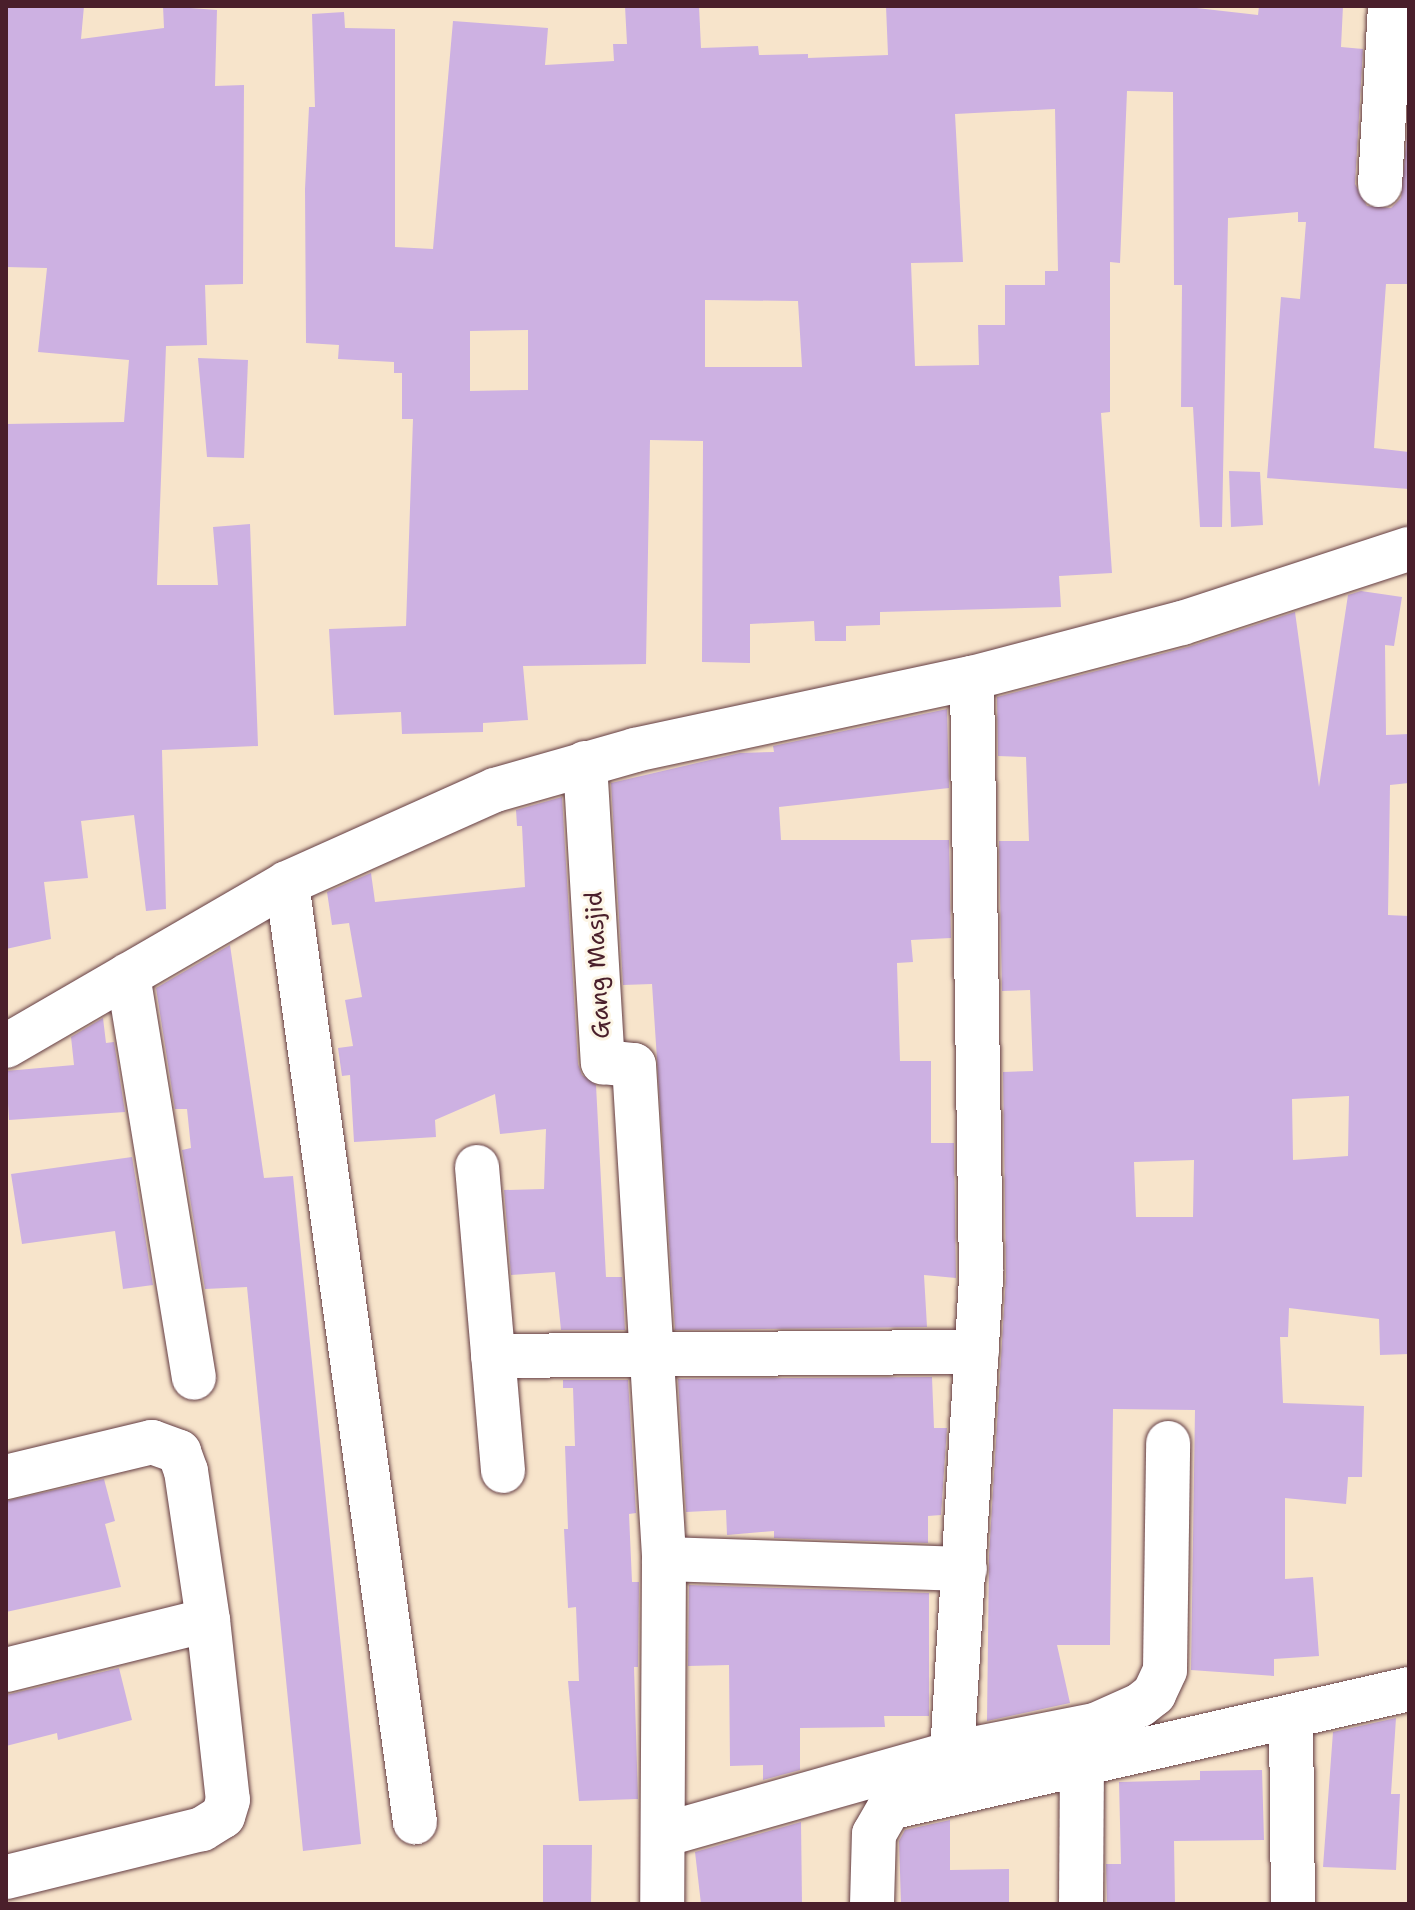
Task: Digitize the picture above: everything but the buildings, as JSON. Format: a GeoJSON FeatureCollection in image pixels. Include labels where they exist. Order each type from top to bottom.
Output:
{"type":"FeatureCollection","features":[{"type":"Feature","properties":{"kind":"street"},"geometry":{"type":"LineString","coordinates":[[1380,185],[1390,6]]}},
{"type":"Feature","properties":{"kind":"street"},"geometry":{"type":"LineString","coordinates":[[6,1046],[287,883],[426,817],[585,763],[972,678],[1182,623],[1409,549]]}},
{"type":"Feature","properties":{"kind":"street"},"geometry":{"type":"LineString","coordinates":[[952,1753],[977,1352],[981,1211],[972,678]]}},
{"type":"Feature","properties":{"kind":"street","name":"Gang Masjid"},"geometry":{"type":"LineString","coordinates":[[585,763],[603,1062],[634,1065],[652,1351]]}},
{"type":"Feature","properties":{"kind":"street"},"geometry":{"type":"LineString","coordinates":[[287,883],[415,1822]]}},
{"type":"Feature","properties":{"kind":"street"},"geometry":{"type":"LineString","coordinates":[[128,975],[194,1378]]}},
{"type":"Feature","properties":{"kind":"street"},"geometry":{"type":"LineString","coordinates":[[477,1167],[503,1471]]}},
{"type":"Feature","properties":{"kind":"street"},"geometry":{"type":"LineString","coordinates":[[493,1356],[652,1351],[977,1352]]}},
{"type":"Feature","properties":{"kind":"street"},"geometry":{"type":"LineString","coordinates":[[652,1351],[664,1559],[666,1834],[662,1904]]}},
{"type":"Feature","properties":{"kind":"street"},"geometry":{"type":"LineString","coordinates":[[6,1477],[152,1442],[179,1452],[208,1620],[228,1800],[223,1816],[202,1829],[6,1877]]}},
{"type":"Feature","properties":{"kind":"street"},"geometry":{"type":"LineString","coordinates":[[666,1834],[952,1753],[1095,1725],[1154,1694],[1165,1670],[1168,1443]]}},
{"type":"Feature","properties":{"kind":"street"},"geometry":{"type":"LineString","coordinates":[[664,1559],[965,1569]]}},
{"type":"Feature","properties":{"kind":"street"},"geometry":{"type":"LineString","coordinates":[[6,1670],[208,1620]]}},
{"type":"Feature","properties":{"kind":"street"},"geometry":{"type":"LineString","coordinates":[[872,1904],[874,1834],[889,1808],[1409,1689]]}},
{"type":"Feature","properties":{"kind":"street"},"geometry":{"type":"LineString","coordinates":[[1291,1718],[1293,1904]]}},
{"type":"Feature","properties":{"kind":"street"},"geometry":{"type":"LineString","coordinates":[[1081,1904],[1082,1765]]}}]}
